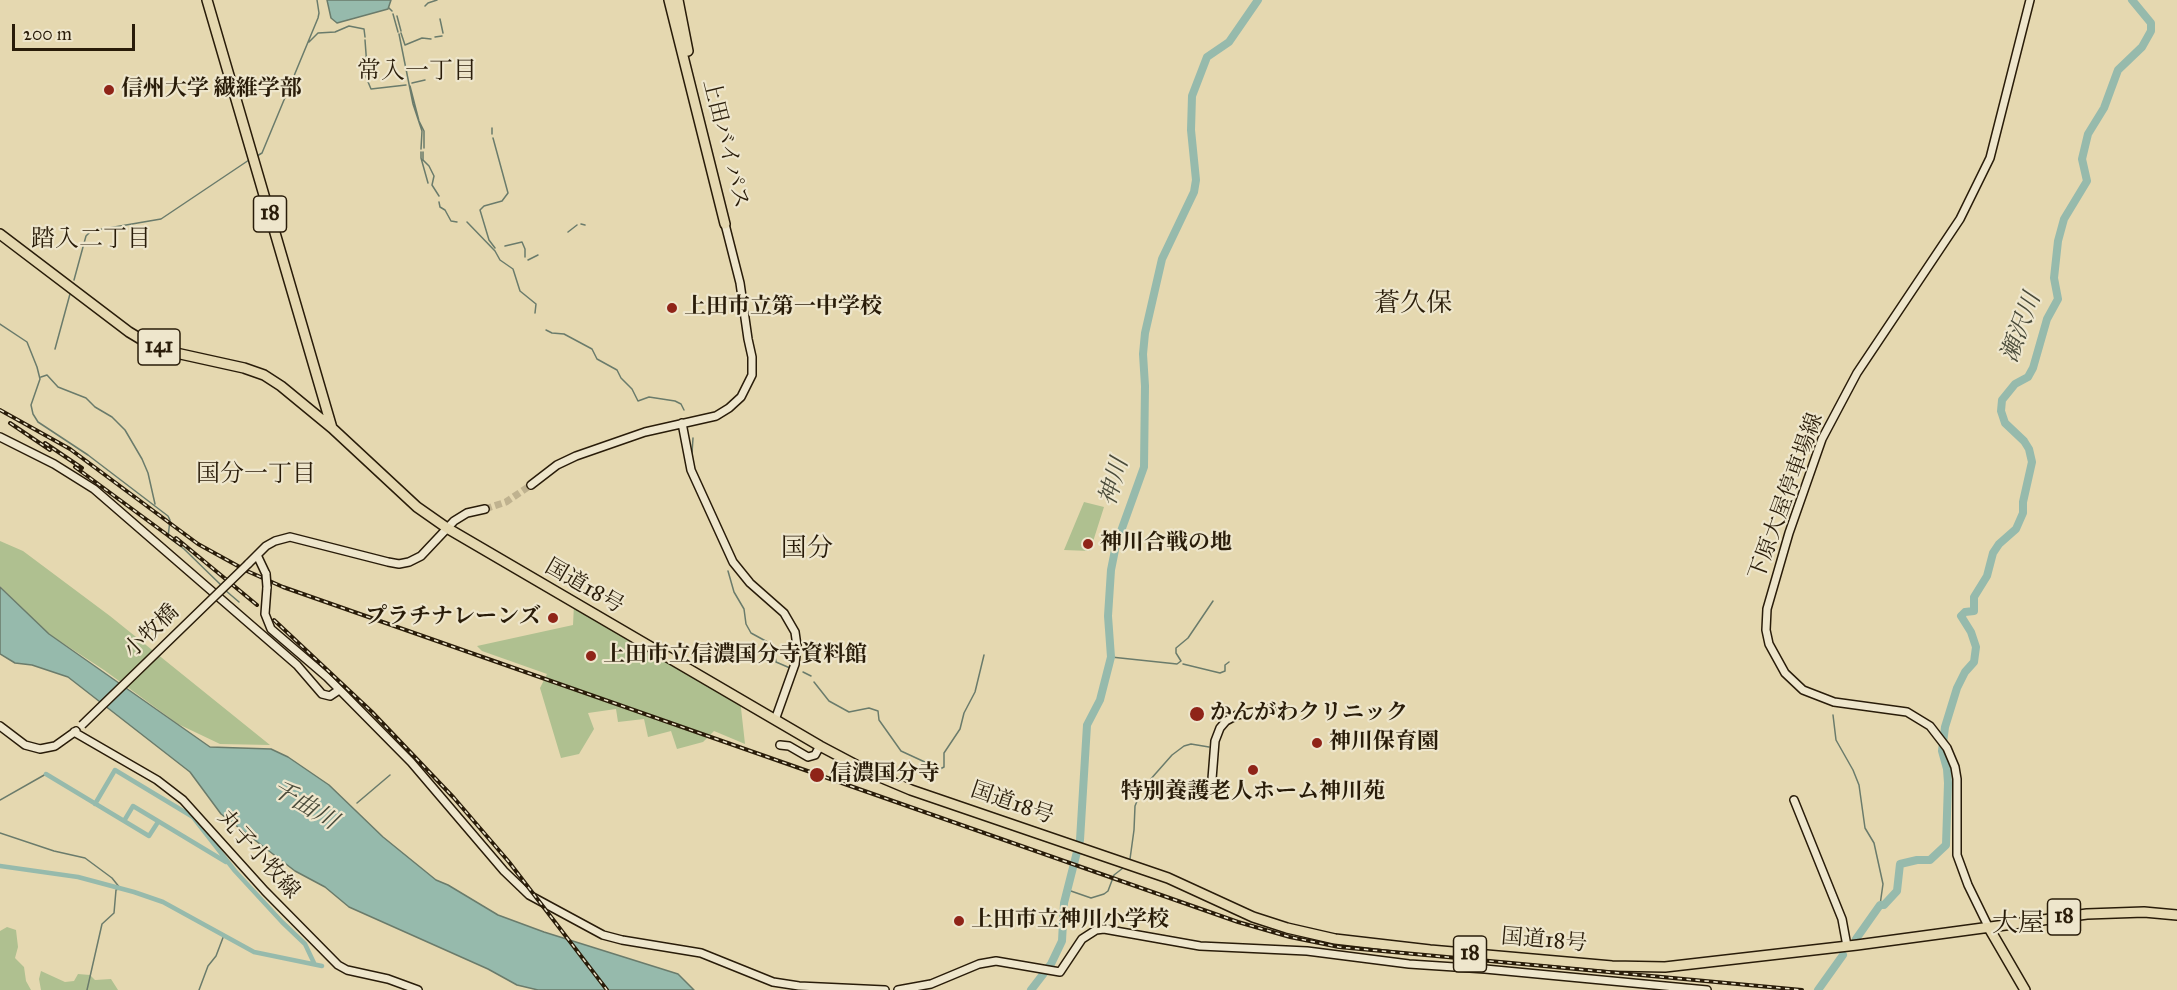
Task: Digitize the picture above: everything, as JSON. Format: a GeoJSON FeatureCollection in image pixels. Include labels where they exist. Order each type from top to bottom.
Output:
{"type":"FeatureCollection","features":[{"type":"Feature","properties":{"kind":"highway","name":"18"},"geometry":{"type":"LineString","coordinates":[[207,0],[332,428]]}},
{"type":"Feature","properties":{"kind":"highway","name":"上田バイパス"},"geometry":{"type":"LineString","coordinates":[[669,0],[725,224]]}},
{"type":"Feature","properties":{"kind":"highway","name":"上田バイパス"},"geometry":{"type":"LineString","coordinates":[[678,0],[725,224]]}},
{"type":"Feature","properties":{"kind":"highway","name":"141"},"geometry":{"type":"LineString","coordinates":[[0,234],[137,337],[165,350],[244,368],[264,375],[332,428]]}},
{"type":"Feature","properties":{"kind":"highway","name":"国道18号"},"geometry":{"type":"LineString","coordinates":[[332,428],[417,507],[447,528],[820,746],[873,774],[911,790],[1168,878],[1253,917],[1317,935],[1372,944],[1641,967],[1684,966],[2105,913],[2144,912],[2177,915]]}},
{"type":"Feature","properties":{"kind":"highway"},"geometry":{"type":"LineString","coordinates":[[1989,928],[2025,990]]}},
{"type":"Feature","properties":{"kind":"street","name":"下原大屋停車場線"},"geometry":{"type":"LineString","coordinates":[[1989,928],[1968,885],[1957,855],[1957,779],[1947,748],[1930,726],[1906,712],[1834,702],[1803,690],[1785,673],[1769,644],[1766,630],[1767,609],[1789,533],[1822,439],[1857,373],[1960,219],[1990,158],[2030,0]]}},
{"type":"Feature","properties":{"kind":"street"},"geometry":{"type":"LineString","coordinates":[[531,485],[552,469],[576,456],[645,432],[716,416],[741,397],[752,375],[752,357],[740,283],[725,224]]}},
{"type":"Feature","properties":{"kind":"street"},"geometry":{"type":"LineString","coordinates":[[682,423],[691,470],[731,557],[750,584],[784,613],[795,632],[797,646],[795,664],[775,720]]}},
{"type":"Feature","properties":{"kind":"street"},"geometry":{"type":"LineString","coordinates":[[0,437],[54,464],[94,489],[297,665],[321,694],[330,696],[339,690]]}},
{"type":"Feature","properties":{"kind":"street","name":"小牧橋"},"geometry":{"type":"LineString","coordinates":[[0,726],[25,745],[40,749],[55,746],[82,725],[257,555],[275,541],[290,537],[399,564],[421,556],[447,528],[467,513],[485,508]]}},
{"type":"Feature","properties":{"kind":"street"},"geometry":{"type":"LineString","coordinates":[[257,555],[266,574],[264,608],[268,625],[339,690],[411,762],[502,869],[529,895],[603,935],[701,953],[773,982],[799,986],[885,990]]}},
{"type":"Feature","properties":{"kind":"street"},"geometry":{"type":"LineString","coordinates":[[1202,796],[1208,793],[1212,778],[1215,741],[1220,728],[1237,715],[1272,709]]}},
{"type":"Feature","properties":{"kind":"street","name":"丸子小牧線"},"geometry":{"type":"LineString","coordinates":[[74,732],[157,780],[183,800],[264,891],[338,965],[347,970],[388,979],[418,990]]}},
{"type":"Feature","properties":{"kind":"street"},"geometry":{"type":"LineString","coordinates":[[780,745],[789,746],[812,757],[820,746]]}},
{"type":"Feature","properties":{"kind":"street"},"geometry":{"type":"LineString","coordinates":[[1794,800],[1842,919],[1847,946]]}},
{"type":"Feature","properties":{"kind":"street"},"geometry":{"type":"LineString","coordinates":[[898,990],[942,980],[979,964],[996,961],[1060,972],[1082,939],[1096,930],[1104,929],[1200,946],[1307,951],[1409,964],[1707,990]]}},
{"type":"Feature","properties":{"kind":"green space"},"geometry":{"type":"Polygon","coordinates":[[[1084,502],[1104,507],[1090,551],[1064,550],[1084,502]]]}},
{"type":"Feature","properties":{"kind":"green space"},"geometry":{"type":"Polygon","coordinates":[[[0,541],[23,551],[110,616],[270,745],[220,744],[178,724],[104,670],[49,634],[0,586],[0,541]]]}},
{"type":"Feature","properties":{"kind":"green space"},"geometry":{"type":"Polygon","coordinates":[[[574,604],[740,699],[745,744],[714,731],[703,742],[677,749],[671,731],[648,737],[644,719],[618,722],[616,709],[588,713],[594,729],[579,754],[561,758],[540,688],[547,674],[482,651],[477,646],[573,625],[574,604]]]}},
{"type":"Feature","properties":{"kind":"green space"},"geometry":{"type":"Polygon","coordinates":[[[7,927],[16,930],[18,947],[15,958],[24,967],[26,981],[31,990],[0,990],[0,931],[7,927]]]}},
{"type":"Feature","properties":{"kind":"green space"},"geometry":{"type":"Polygon","coordinates":[[[41,971],[65,982],[74,981],[78,974],[90,975],[95,980],[111,979],[118,990],[41,990],[39,979],[41,971]]]}},
{"type":"Feature","properties":{"kind":"water"},"geometry":{"type":"Polygon","coordinates":[[[327,0],[391,0],[388,9],[337,23],[331,18],[327,0]]]}},
{"type":"Feature","properties":{"kind":"water","name":"千曲川"},"geometry":{"type":"Polygon","coordinates":[[[0,587],[49,634],[210,747],[271,749],[288,757],[329,785],[383,837],[436,880],[498,915],[544,932],[678,974],[694,990],[538,990],[517,985],[488,969],[349,907],[325,887],[295,871],[221,814],[190,772],[68,677],[32,665],[15,663],[0,654],[0,587]]]}},
{"type":"Feature","properties":{"kind":"waterway"},"geometry":{"type":"LineString","coordinates":[[257,156],[262,153],[318,18],[317,0]]}},
{"type":"Feature","properties":{"kind":"waterway"},"geometry":{"type":"LineString","coordinates":[[425,6],[437,0]]}},
{"type":"Feature","properties":{"kind":"waterway","name":"神川"},"geometry":{"type":"LineString","coordinates":[[1031,990],[1051,964],[1062,941],[1064,903],[1080,840],[1087,725],[1100,700],[1111,657],[1108,616],[1111,570],[1116,545],[1144,467],[1143,354],[1145,333],[1162,259],[1194,192],[1196,180],[1191,130],[1192,96],[1207,57],[1229,42],[1258,0]]}},
{"type":"Feature","properties":{"kind":"waterway","name":"瀬沢川"},"geometry":{"type":"LineString","coordinates":[[1856,939],[1880,905],[1884,905],[1897,891],[1900,864],[1930,860],[1946,845],[1948,783],[1942,751],[1945,727],[1957,688],[1965,672],[1974,662],[1976,647],[1971,632],[1961,616],[1965,612],[1974,611],[1974,597],[1987,576],[1993,553],[1999,544],[2016,529],[2023,513],[2023,502],[2032,462],[2029,449],[2024,441],[2005,423],[2001,411],[2002,400],[2015,384],[2028,377],[2033,368],[2047,319],[2058,299],[2054,278],[2058,241],[2064,219],[2087,181],[2082,159],[2088,134],[2104,108],[2118,70],[2142,47],[2151,31],[2151,23],[2132,0]]}},
{"type":"Feature","properties":{"kind":"waterway"},"geometry":{"type":"LineString","coordinates":[[389,8],[392,11]]}},
{"type":"Feature","properties":{"kind":"waterway"},"geometry":{"type":"LineString","coordinates":[[393,14],[398,32]]}},
{"type":"Feature","properties":{"kind":"waterway"},"geometry":{"type":"LineString","coordinates":[[397,16],[401,31]]}},
{"type":"Feature","properties":{"kind":"waterway"},"geometry":{"type":"LineString","coordinates":[[440,19],[443,33]]}},
{"type":"Feature","properties":{"kind":"waterway"},"geometry":{"type":"LineString","coordinates":[[309,42],[318,33],[335,32],[349,26],[364,29],[365,37]]}},
{"type":"Feature","properties":{"kind":"waterway"},"geometry":{"type":"LineString","coordinates":[[401,33],[405,45],[422,38],[431,39]]}},
{"type":"Feature","properties":{"kind":"waterway"},"geometry":{"type":"LineString","coordinates":[[399,34],[413,104],[422,131],[421,149]]}},
{"type":"Feature","properties":{"kind":"waterway"},"geometry":{"type":"LineString","coordinates":[[435,37],[442,36]]}},
{"type":"Feature","properties":{"kind":"waterway"},"geometry":{"type":"LineString","coordinates":[[365,40],[366,77],[371,89],[406,85]]}},
{"type":"Feature","properties":{"kind":"waterway"},"geometry":{"type":"LineString","coordinates":[[412,83],[425,80]]}},
{"type":"Feature","properties":{"kind":"waterway"},"geometry":{"type":"LineString","coordinates":[[410,86],[419,121],[424,131],[424,148]]}},
{"type":"Feature","properties":{"kind":"waterway"},"geometry":{"type":"LineString","coordinates":[[492,128],[492,134]]}},
{"type":"Feature","properties":{"kind":"waterway"},"geometry":{"type":"LineString","coordinates":[[493,138],[508,193],[502,201],[484,206],[480,210],[489,240],[495,248]]}},
{"type":"Feature","properties":{"kind":"waterway"},"geometry":{"type":"LineString","coordinates":[[421,152],[428,183]]}},
{"type":"Feature","properties":{"kind":"waterway"},"geometry":{"type":"LineString","coordinates":[[423,152],[423,160],[434,176],[432,185],[439,196]]}},
{"type":"Feature","properties":{"kind":"waterway"},"geometry":{"type":"LineString","coordinates":[[74,280],[86,236],[91,231],[161,219],[249,160]]}},
{"type":"Feature","properties":{"kind":"waterway"},"geometry":{"type":"LineString","coordinates":[[439,202],[440,207],[445,210],[451,221],[457,222]]}},
{"type":"Feature","properties":{"kind":"waterway"},"geometry":{"type":"LineString","coordinates":[[467,222],[495,251],[500,260],[513,269],[520,291],[536,304],[535,313]]}},
{"type":"Feature","properties":{"kind":"waterway"},"geometry":{"type":"LineString","coordinates":[[581,224],[585,225]]}},
{"type":"Feature","properties":{"kind":"waterway"},"geometry":{"type":"LineString","coordinates":[[568,232],[577,225]]}},
{"type":"Feature","properties":{"kind":"waterway"},"geometry":{"type":"LineString","coordinates":[[505,246],[522,242],[525,257]]}},
{"type":"Feature","properties":{"kind":"waterway"},"geometry":{"type":"LineString","coordinates":[[528,260],[538,255]]}},
{"type":"Feature","properties":{"kind":"waterway"},"geometry":{"type":"LineString","coordinates":[[55,349],[70,294]]}},
{"type":"Feature","properties":{"kind":"waterway"},"geometry":{"type":"LineString","coordinates":[[0,324],[27,342],[37,367],[40,379],[31,405],[38,422],[88,455],[168,516],[170,520],[168,537],[184,549],[222,586]]}},
{"type":"Feature","properties":{"kind":"waterway"},"geometry":{"type":"LineString","coordinates":[[546,330],[564,334],[592,349],[597,359],[617,370],[638,401],[649,397],[675,401],[681,404],[684,410]]}},
{"type":"Feature","properties":{"kind":"waterway"},"geometry":{"type":"LineString","coordinates":[[41,377],[47,375],[58,387],[86,398],[95,407],[112,417],[125,430],[148,473],[155,504]]}},
{"type":"Feature","properties":{"kind":"waterway"},"geometry":{"type":"LineString","coordinates":[[692,453],[693,438]]}},
{"type":"Feature","properties":{"kind":"waterway"},"geometry":{"type":"LineString","coordinates":[[728,571],[751,633],[773,645],[776,662],[790,668]]}},
{"type":"Feature","properties":{"kind":"waterway"},"geometry":{"type":"LineString","coordinates":[[225,590],[239,602]]}},
{"type":"Feature","properties":{"kind":"waterway"},"geometry":{"type":"LineString","coordinates":[[1111,657],[1177,664],[1181,661],[1176,648],[1188,638],[1213,601]]}},
{"type":"Feature","properties":{"kind":"waterway"},"geometry":{"type":"LineString","coordinates":[[814,682],[829,701],[849,712],[869,708],[878,711],[879,720],[901,751],[940,769],[944,767],[944,753],[960,729],[964,713],[975,692],[984,655]]}},
{"type":"Feature","properties":{"kind":"waterway"},"geometry":{"type":"LineString","coordinates":[[1183,664],[1220,673],[1225,671],[1225,665],[1229,662]]}},
{"type":"Feature","properties":{"kind":"waterway"},"geometry":{"type":"LineString","coordinates":[[803,672],[811,676]]}},
{"type":"Feature","properties":{"kind":"waterway"},"geometry":{"type":"LineString","coordinates":[[1833,715],[1836,740],[1859,785],[1865,828],[1874,843],[1883,884],[1880,905]]}},
{"type":"Feature","properties":{"kind":"waterway"},"geometry":{"type":"LineString","coordinates":[[1130,859],[1135,806],[1142,789],[1172,755],[1184,746],[1191,744],[1209,747]]}},
{"type":"Feature","properties":{"kind":"waterway"},"geometry":{"type":"LineString","coordinates":[[95,804],[115,770],[193,817],[235,871],[305,944],[314,963]]}},
{"type":"Feature","properties":{"kind":"waterway"},"geometry":{"type":"LineString","coordinates":[[0,800],[46,774]]}},
{"type":"Feature","properties":{"kind":"waterway"},"geometry":{"type":"LineString","coordinates":[[46,774],[149,836],[158,822]]}},
{"type":"Feature","properties":{"kind":"waterway"},"geometry":{"type":"LineString","coordinates":[[357,803],[390,775]]}},
{"type":"Feature","properties":{"kind":"waterway"},"geometry":{"type":"LineString","coordinates":[[124,821],[133,806],[226,862]]}},
{"type":"Feature","properties":{"kind":"waterway"},"geometry":{"type":"LineString","coordinates":[[0,833],[54,851],[85,858],[112,878],[120,888],[116,890],[114,913],[102,924],[87,990]]}},
{"type":"Feature","properties":{"kind":"waterway"},"geometry":{"type":"LineString","coordinates":[[0,866],[78,877],[134,892],[163,902],[254,952],[322,966]]}},
{"type":"Feature","properties":{"kind":"waterway"},"geometry":{"type":"LineString","coordinates":[[1068,890],[1091,898],[1104,894],[1108,891],[1114,875],[1123,868]]}},
{"type":"Feature","properties":{"kind":"waterway"},"geometry":{"type":"LineString","coordinates":[[199,990],[224,935]]}},
{"type":"Feature","properties":{"kind":"waterway","name":"瀬沢川"},"geometry":{"type":"LineString","coordinates":[[1818,990],[1843,955]]}},
{"type":"Feature","properties":{"kind":"tunnel"},"geometry":{"type":"LineString","coordinates":[[485,509],[506,502],[531,485]]}},
{"type":"Feature","properties":{"kind":"railway"},"geometry":{"type":"LineString","coordinates":[[0,410],[70,449],[198,544],[247,571],[283,587],[1238,922],[1290,937],[1339,947],[1802,990]]}},
{"type":"Feature","properties":{"kind":"railway"},"geometry":{"type":"LineString","coordinates":[[10,423],[50,450]]}},
{"type":"Feature","properties":{"kind":"railway"},"geometry":{"type":"LineString","coordinates":[[45,443],[82,468]]}},
{"type":"Feature","properties":{"kind":"railway"},"geometry":{"type":"LineString","coordinates":[[75,467],[181,545]]}},
{"type":"Feature","properties":{"kind":"railway"},"geometry":{"type":"LineString","coordinates":[[176,538],[257,605]]}},
{"type":"Feature","properties":{"kind":"railway"},"geometry":{"type":"LineString","coordinates":[[274,620],[372,712],[454,798],[509,862],[607,990]]}},
{"type":"Feature","properties":{"kind":"place","name":"信州大学 繊維学部"},"geometry":{"type":"Point","coordinates":[109,90]}},
{"type":"Feature","properties":{"kind":"place","name":"上田市立第一中学校"},"geometry":{"type":"Point","coordinates":[672,308]}},
{"type":"Feature","properties":{"kind":"place","name":"神川合戦の地"},"geometry":{"type":"Point","coordinates":[1088,544]}},
{"type":"Feature","properties":{"kind":"place","name":"プラチナレーンズ"},"geometry":{"type":"Point","coordinates":[553,618]}},
{"type":"Feature","properties":{"kind":"place","name":"上田市立信濃国分寺資料館"},"geometry":{"type":"Point","coordinates":[591,656]}},
{"type":"Feature","properties":{"kind":"place","name":"かんがわクリニック"},"geometry":{"type":"Point","coordinates":[1197,714]}},
{"type":"Feature","properties":{"kind":"place","name":"神川保育園"},"geometry":{"type":"Point","coordinates":[1317,743]}},
{"type":"Feature","properties":{"kind":"place","name":"特別養護老人ホーム神川苑"},"geometry":{"type":"Point","coordinates":[1253,770]}},
{"type":"Feature","properties":{"kind":"place","name":"信濃国分寺"},"geometry":{"type":"Point","coordinates":[817,775]}},
{"type":"Feature","properties":{"kind":"place","name":"上田市立神川小学校"},"geometry":{"type":"Point","coordinates":[959,921]}},
{"type":"Feature","properties":{"kind":"district","name":"常入一丁目"},"geometry":{"type":"Point","coordinates":[417,72]}},
{"type":"Feature","properties":{"kind":"district","name":"踏入二丁目"},"geometry":{"type":"Point","coordinates":[91,240]}},
{"type":"Feature","properties":{"kind":"district","name":"蒼久保"},"geometry":{"type":"Point","coordinates":[1413,305]}},
{"type":"Feature","properties":{"kind":"district","name":"国分一丁目"},"geometry":{"type":"Point","coordinates":[256,475]}},
{"type":"Feature","properties":{"kind":"district","name":"国分"},"geometry":{"type":"Point","coordinates":[807,550]}},
{"type":"Feature","properties":{"kind":"district","name":"大屋"},"geometry":{"type":"Point","coordinates":[2018,925]}}]}
